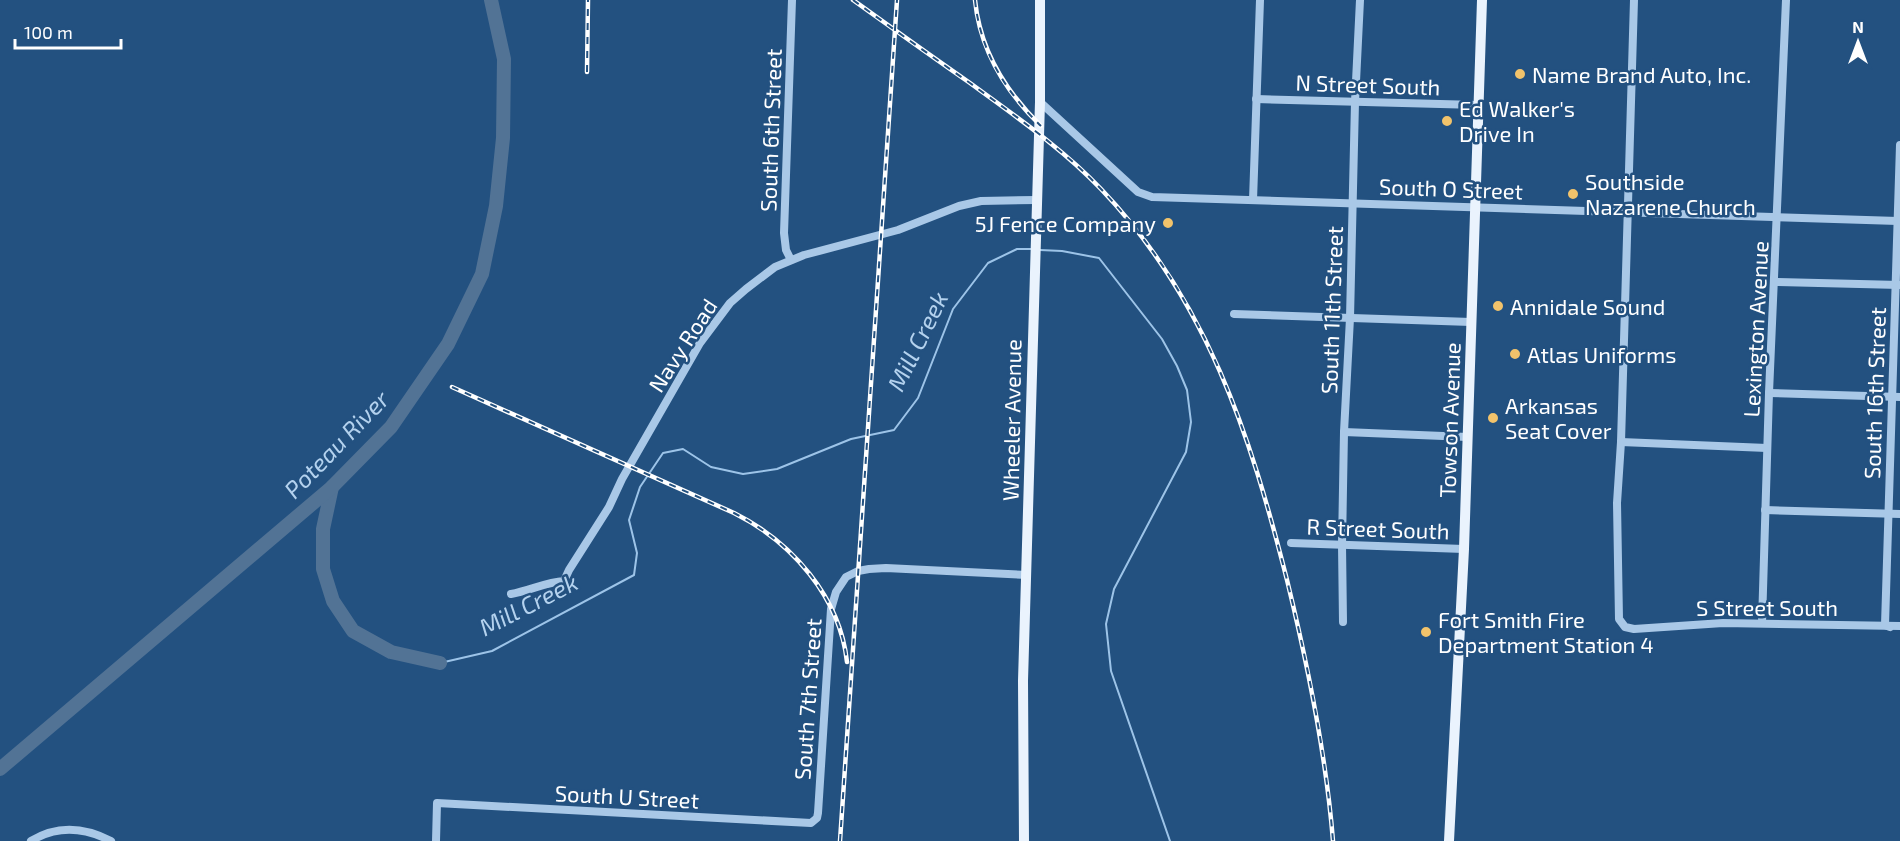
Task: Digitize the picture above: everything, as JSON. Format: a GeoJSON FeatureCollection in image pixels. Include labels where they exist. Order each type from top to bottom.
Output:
{"type":"FeatureCollection","features":[{"type":"Feature","properties":{"kind":"main road","name":"Wheeler Avenue"},"geometry":{"type":"LineString","coordinates":[[1024,841],[1023,681],[1040,102],[1040,0]]}},
{"type":"Feature","properties":{"kind":"main road","name":"Towson Avenue"},"geometry":{"type":"LineString","coordinates":[[1449,841],[1464,549],[1482,0]]}},
{"type":"Feature","properties":{"kind":"street","name":"South 6th Street"},"geometry":{"type":"LineString","coordinates":[[791,260],[786,250],[784,233],[792,0]]}},
{"type":"Feature","properties":{"kind":"street"},"geometry":{"type":"LineString","coordinates":[[1253,200],[1260,0]]}},
{"type":"Feature","properties":{"kind":"street","name":"South 11th Street"},"geometry":{"type":"LineString","coordinates":[[1342,622],[1344,432],[1360,0]]}},
{"type":"Feature","properties":{"kind":"street"},"geometry":{"type":"LineString","coordinates":[[1634,0],[1621,442],[1767,448]]}},
{"type":"Feature","properties":{"kind":"street","name":"Lexington Avenue"},"geometry":{"type":"LineString","coordinates":[[1762,623],[1769,393],[1786,0]]}},
{"type":"Feature","properties":{"kind":"street","name":"N Street South"},"geometry":{"type":"LineString","coordinates":[[1256,99],[1478,105]]}},
{"type":"Feature","properties":{"kind":"street","name":"South O Street"},"geometry":{"type":"LineString","coordinates":[[1040,102],[1142,195],[1152,197],[1898,221]]}},
{"type":"Feature","properties":{"kind":"street","name":"South 16th Street"},"geometry":{"type":"LineString","coordinates":[[1885,626],[1888,513],[1896,397],[1900,145]]}},
{"type":"Feature","properties":{"kind":"street","name":"Navy Road"},"geometry":{"type":"LineString","coordinates":[[511,594],[529,591],[553,581],[564,581],[568,570],[609,507],[626,472],[708,332],[730,303],[775,267],[819,250],[898,230],[969,203],[1036,200]]}},
{"type":"Feature","properties":{"kind":"street"},"geometry":{"type":"LineString","coordinates":[[1775,282],[1898,285]]}},
{"type":"Feature","properties":{"kind":"street"},"geometry":{"type":"LineString","coordinates":[[1234,314],[1471,322]]}},
{"type":"Feature","properties":{"kind":"street"},"geometry":{"type":"LineString","coordinates":[[1769,393],[1896,397]]}},
{"type":"Feature","properties":{"kind":"street"},"geometry":{"type":"LineString","coordinates":[[1344,432],[1468,436]]}},
{"type":"Feature","properties":{"kind":"street","name":"S Street South"},"geometry":{"type":"LineString","coordinates":[[1621,442],[1617,503],[1617,610],[1623,625],[1634,629],[1696,624],[1762,623],[1900,626]]}},
{"type":"Feature","properties":{"kind":"street"},"geometry":{"type":"LineString","coordinates":[[1765,510],[1900,514]]}},
{"type":"Feature","properties":{"kind":"street","name":"R Street South"},"geometry":{"type":"LineString","coordinates":[[1291,543],[1464,549]]}},
{"type":"Feature","properties":{"kind":"street","name":"South 7th Street"},"geometry":{"type":"LineString","coordinates":[[814,821],[818,813],[831,609],[836,592],[843,581],[851,574],[877,568],[1027,575]]}},
{"type":"Feature","properties":{"kind":"street"},"geometry":{"type":"LineString","coordinates":[[1885,626],[1900,632]]}},
{"type":"Feature","properties":{"kind":"street","name":"South U Street"},"geometry":{"type":"LineString","coordinates":[[436,841],[437,803],[805,824],[814,821]]}},
{"type":"Feature","properties":{"kind":"street"},"geometry":{"type":"LineString","coordinates":[[31,841],[49,831],[69,828],[88,831],[111,841]]}},
{"type":"Feature","properties":{"kind":"waterway","name":"Poteau River"},"geometry":{"type":"LineString","coordinates":[[0,769],[332,487],[391,427],[448,344],[482,274],[496,206],[503,138],[504,59],[491,0]]}},
{"type":"Feature","properties":{"kind":"waterway","name":"Mill Creek"},"geometry":{"type":"LineString","coordinates":[[440,663],[492,651],[634,575],[637,553],[629,520],[640,487],[663,453],[683,449],[711,467],[743,474],[777,469],[851,439],[894,430],[918,398],[953,309],[988,263],[1017,249],[1031,249]]}},
{"type":"Feature","properties":{"kind":"waterway","name":"Mill Creek"},"geometry":{"type":"LineString","coordinates":[[1040,250],[1062,251],[1099,258],[1162,339],[1187,390],[1191,422],[1186,452],[1114,589],[1106,624],[1111,671],[1170,841]]}},
{"type":"Feature","properties":{"kind":"waterway","name":"Mill Creek"},"geometry":{"type":"LineString","coordinates":[[332,487],[323,529],[323,569],[333,601],[353,631],[391,652],[440,663]]}},
{"type":"Feature","properties":{"kind":"railway"},"geometry":{"type":"LineString","coordinates":[[587,72],[588,0]]}},
{"type":"Feature","properties":{"kind":"railway"},"geometry":{"type":"LineString","coordinates":[[853,0],[1021,120],[1086,174],[1138,232],[1170,276],[1197,323],[1240,421],[1273,526],[1315,710],[1326,775],[1333,841]]}},
{"type":"Feature","properties":{"kind":"railway"},"geometry":{"type":"LineString","coordinates":[[840,841],[897,0]]}},
{"type":"Feature","properties":{"kind":"railway"},"geometry":{"type":"LineString","coordinates":[[975,0],[982,36],[996,69],[1016,99],[1041,126]]}},
{"type":"Feature","properties":{"kind":"railway"},"geometry":{"type":"LineString","coordinates":[[452,387],[734,513],[755,525],[775,539],[810,574],[835,615],[843,638],[847,662]]}},
{"type":"Feature","properties":{"kind":"place","name":"Name Brand Auto, Inc."},"geometry":{"type":"Point","coordinates":[1520,74]}},
{"type":"Feature","properties":{"kind":"place","name":"Ed Walker's Drive In"},"geometry":{"type":"Point","coordinates":[1447,121]}},
{"type":"Feature","properties":{"kind":"place","name":"Southside Nazarene Church"},"geometry":{"type":"Point","coordinates":[1573,194]}},
{"type":"Feature","properties":{"kind":"place","name":"5J Fence Company"},"geometry":{"type":"Point","coordinates":[1168,223]}},
{"type":"Feature","properties":{"kind":"place","name":"Annidale Sound"},"geometry":{"type":"Point","coordinates":[1498,306]}},
{"type":"Feature","properties":{"kind":"place","name":"Atlas Uniforms"},"geometry":{"type":"Point","coordinates":[1515,354]}},
{"type":"Feature","properties":{"kind":"place","name":"Arkansas Seat Cover"},"geometry":{"type":"Point","coordinates":[1493,418]}},
{"type":"Feature","properties":{"kind":"place","name":"Fort Smith Fire Department Station 4"},"geometry":{"type":"Point","coordinates":[1426,632]}}]}
